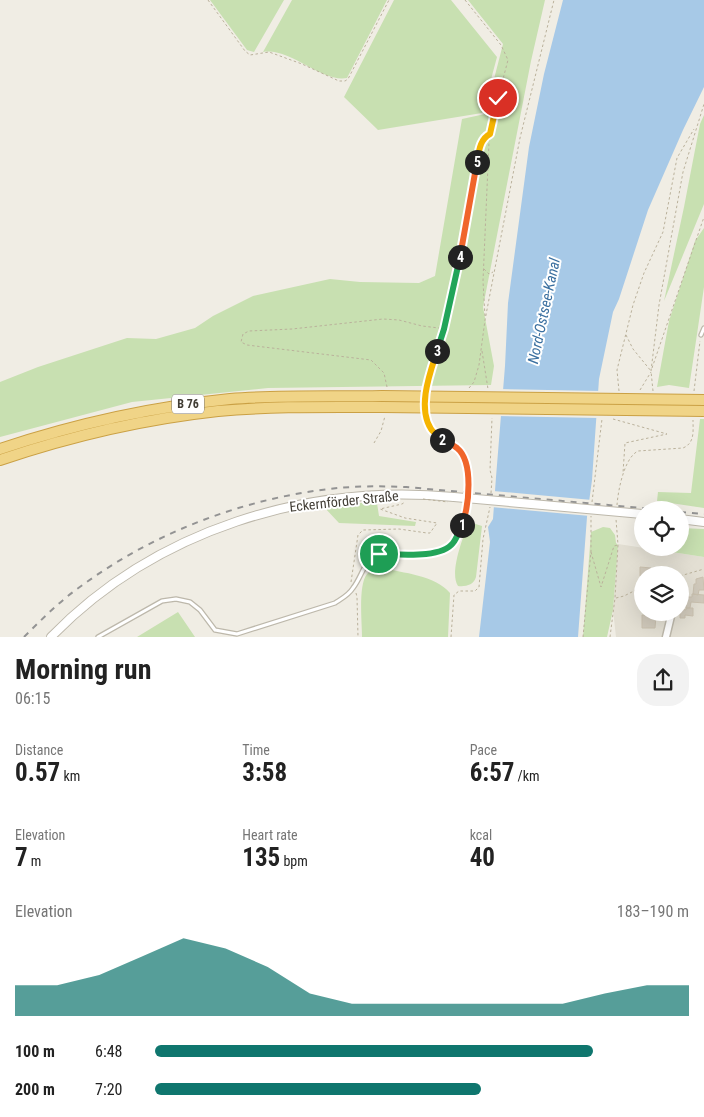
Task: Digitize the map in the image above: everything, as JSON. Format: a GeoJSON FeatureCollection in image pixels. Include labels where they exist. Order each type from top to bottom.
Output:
{"type":"FeatureCollection","features":[{"type":"Feature","properties":{"kind":"highway","name":"B 76"},"geometry":{"type":"LineString","coordinates":[[0,448],[79,425],[178,406],[231,399],[267,397],[704,411]]}},
{"type":"Feature","properties":{"kind":"highway","name":"B 76"},"geometry":{"type":"LineString","coordinates":[[0,460],[78,436],[170,418],[220,411],[384,401],[704,400]]}},
{"type":"Feature","properties":{"kind":"street","name":"Eckernförder Straße"},"geometry":{"type":"LineString","coordinates":[[51,637],[82,608],[153,558],[227,524],[259,514],[332,500],[408,494],[634,513]]}},
{"type":"Feature","properties":{"kind":"street"},"geometry":{"type":"LineString","coordinates":[[689,520],[704,522]]}},
{"type":"Feature","properties":{"kind":"street"},"geometry":{"type":"LineString","coordinates":[[666,637],[670,621]]}},
{"type":"Feature","properties":{"kind":"lane"},"geometry":{"type":"LineString","coordinates":[[701,335],[704,328]]}},
{"type":"Feature","properties":{"kind":"lane"},"geometry":{"type":"LineString","coordinates":[[98,637],[162,601],[176,599],[190,602],[200,610],[215,630],[237,634],[335,603],[354,588],[366,564],[379,554],[432,554],[452,544],[463,523],[465,512],[469,484],[466,467],[463,456],[457,448],[442,440],[431,429],[426,417],[426,388],[444,329]]}},
{"type":"Feature","properties":{"kind":"path"},"geometry":{"type":"LineString","coordinates":[[208,0],[245,51],[250,55],[269,52],[302,64],[339,81],[345,81],[348,78],[389,0]]}},
{"type":"Feature","properties":{"kind":"path"},"geometry":{"type":"LineString","coordinates":[[465,0],[501,45],[508,60],[490,134],[484,268],[485,320]]}},
{"type":"Feature","properties":{"kind":"path"},"geometry":{"type":"LineString","coordinates":[[467,392],[474,382],[477,373],[494,270],[520,138],[554,0]]}},
{"type":"Feature","properties":{"kind":"path"},"geometry":{"type":"LineString","coordinates":[[653,391],[651,371],[659,304],[683,172],[704,104]]}},
{"type":"Feature","properties":{"kind":"path"},"geometry":{"type":"LineString","coordinates":[[620,396],[617,370],[632,305],[663,232],[677,158],[696,125]]}},
{"type":"Feature","properties":{"kind":"path"},"geometry":{"type":"LineString","coordinates":[[374,442],[385,420],[384,373],[371,360],[247,345],[241,342],[241,338],[243,334],[249,332],[383,319],[399,320],[444,329],[480,147],[484,137],[490,134]]}},
{"type":"Feature","properties":{"kind":"path"},"geometry":{"type":"LineString","coordinates":[[651,371],[704,218]]}},
{"type":"Feature","properties":{"kind":"path"},"geometry":{"type":"LineString","coordinates":[[484,268],[489,274],[494,270]]}},
{"type":"Feature","properties":{"kind":"path"},"geometry":{"type":"LineString","coordinates":[[626,335],[633,349],[651,371]]}},
{"type":"Feature","properties":{"kind":"path"},"geometry":{"type":"LineString","coordinates":[[482,348],[488,388]]}},
{"type":"Feature","properties":{"kind":"path"},"geometry":{"type":"LineString","coordinates":[[491,416],[491,497]]}},
{"type":"Feature","properties":{"kind":"path"},"geometry":{"type":"LineString","coordinates":[[594,487],[601,421],[604,416]]}},
{"type":"Feature","properties":{"kind":"path"},"geometry":{"type":"LineString","coordinates":[[609,416],[614,416]]}},
{"type":"Feature","properties":{"kind":"path"},"geometry":{"type":"LineString","coordinates":[[613,419],[667,434],[625,443],[617,509]]}},
{"type":"Feature","properties":{"kind":"path"},"geometry":{"type":"LineString","coordinates":[[622,476],[633,454]]}},
{"type":"Feature","properties":{"kind":"path"},"geometry":{"type":"LineString","coordinates":[[408,494],[407,499],[402,504],[380,509],[404,518],[437,523]]}},
{"type":"Feature","properties":{"kind":"path"},"geometry":{"type":"LineString","coordinates":[[451,637],[454,595],[459,591],[475,591],[479,587],[483,539],[490,507]]}},
{"type":"Feature","properties":{"kind":"path"},"geometry":{"type":"LineString","coordinates":[[610,637],[615,598],[618,545],[615,526],[616,517]]}},
{"type":"Feature","properties":{"kind":"path"},"geometry":{"type":"LineString","coordinates":[[583,637],[592,532]]}},
{"type":"Feature","properties":{"kind":"path"},"geometry":{"type":"LineString","coordinates":[[591,551],[601,586],[614,546],[618,545]]}},
{"type":"Feature","properties":{"kind":"path"},"geometry":{"type":"LineString","coordinates":[[689,573],[704,569]]}},
{"type":"Feature","properties":{"kind":"path"},"geometry":{"type":"LineString","coordinates":[[615,598],[634,591]]}},
{"type":"Feature","properties":{"kind":"shaded area"},"geometry":{"type":"Polygon","coordinates":[[[618,544],[634,546],[634,556],[689,555],[704,557],[704,637],[616,637],[613,610],[618,544]]]}},
{"type":"Feature","properties":{"kind":"green space"},"geometry":{"type":"Polygon","coordinates":[[[210,0],[284,0],[254,52],[247,50],[210,0]]]}},
{"type":"Feature","properties":{"kind":"green space"},"geometry":{"type":"Polygon","coordinates":[[[292,0],[387,0],[347,78],[327,75],[284,55],[263,52],[292,0]]]}},
{"type":"Feature","properties":{"kind":"green space"},"geometry":{"type":"Polygon","coordinates":[[[394,0],[451,0],[497,57],[482,113],[378,130],[344,97],[394,0]]]}},
{"type":"Feature","properties":{"kind":"green space"},"geometry":{"type":"Polygon","coordinates":[[[468,0],[545,0],[531,61],[483,307],[494,366],[491,385],[268,388],[132,402],[0,437],[0,382],[38,367],[127,338],[156,339],[195,328],[213,316],[253,296],[330,279],[360,282],[419,283],[435,276],[462,119],[485,114],[503,44],[468,0]]]}},
{"type":"Feature","properties":{"kind":"green space"},"geometry":{"type":"Polygon","coordinates":[[[704,115],[704,204],[664,301],[700,124],[704,115]]]}},
{"type":"Feature","properties":{"kind":"green space"},"geometry":{"type":"Polygon","coordinates":[[[704,228],[704,287],[689,388],[669,385],[657,387],[669,321],[695,241],[704,228]]]}},
{"type":"Feature","properties":{"kind":"green space"},"geometry":{"type":"Polygon","coordinates":[[[700,419],[704,419],[704,508],[689,506],[689,501],[657,501],[658,492],[691,493],[700,419]]]}},
{"type":"Feature","properties":{"kind":"green space"},"geometry":{"type":"Polygon","coordinates":[[[357,503],[377,503],[379,516],[416,522],[415,526],[339,523],[324,507],[357,503]]]}},
{"type":"Feature","properties":{"kind":"green space"},"geometry":{"type":"Polygon","coordinates":[[[469,522],[482,526],[476,577],[469,585],[458,586],[455,573],[456,564],[469,522]]]}},
{"type":"Feature","properties":{"kind":"green space"},"geometry":{"type":"Polygon","coordinates":[[[603,527],[610,528],[615,535],[618,545],[613,610],[607,637],[583,637],[591,532],[603,527]]]}},
{"type":"Feature","properties":{"kind":"green space"},"geometry":{"type":"Polygon","coordinates":[[[689,528],[704,529],[704,557],[689,555],[689,528]]]}},
{"type":"Feature","properties":{"kind":"green space"},"geometry":{"type":"Polygon","coordinates":[[[382,568],[427,578],[444,587],[450,593],[448,637],[362,637],[361,595],[364,579],[370,572],[382,568]]]}},
{"type":"Feature","properties":{"kind":"green space"},"geometry":{"type":"Polygon","coordinates":[[[178,612],[195,637],[137,637],[178,612]]]}},
{"type":"Feature","properties":{"kind":"water","name":"Nord-Ostsee-Kanal"},"geometry":{"type":"Polygon","coordinates":[[[563,0],[704,0],[704,87],[648,210],[613,312],[599,379],[578,637],[479,637],[490,542],[488,527],[493,519],[508,303],[529,147],[544,74],[563,0]]]}},
{"type":"Feature","properties":{"kind":"pier"},"geometry":{"type":"Polygon","coordinates":[[[500,389],[601,391],[599,418],[498,416],[500,389]]]}},
{"type":"Feature","properties":{"kind":"pier"},"geometry":{"type":"Polygon","coordinates":[[[493,491],[592,500],[590,516],[491,507],[493,491]]]}},
{"type":"Feature","properties":{"kind":"building"},"geometry":{"type":"Polygon","coordinates":[[[703,577],[704,590],[699,590],[698,595],[693,594],[696,579],[703,577]]]}},
{"type":"Feature","properties":{"kind":"building"},"geometry":{"type":"Polygon","coordinates":[[[692,594],[704,595],[704,603],[691,602],[689,608],[689,597],[692,597],[692,594]]]}},
{"type":"Feature","properties":{"kind":"building"},"geometry":{"type":"Polygon","coordinates":[[[689,608],[693,608],[693,616],[689,616],[689,608]]]}},
{"type":"Feature","properties":{"kind":"building"},"geometry":{"type":"Polygon","coordinates":[[[642,621],[656,621],[655,628],[642,628],[642,621]]]}},
{"type":"Feature","properties":{"kind":"railway"},"geometry":{"type":"LineString","coordinates":[[24,637],[76,590],[112,565],[142,548],[205,520],[237,508],[271,499],[338,488],[380,486],[634,507]]}},
{"type":"Feature","properties":{"kind":"railway"},"geometry":{"type":"LineString","coordinates":[[689,513],[704,514]]}},
{"type":"Feature","properties":{"kind":"route"},"geometry":{"type":"LineString","coordinates":[[379,554],[432,554],[443,550],[452,544],[463,523],[469,484],[463,456],[457,448],[442,440],[431,429],[426,417],[426,388],[444,329],[458,267],[480,147],[484,137],[490,134],[498,98]]}}]}
